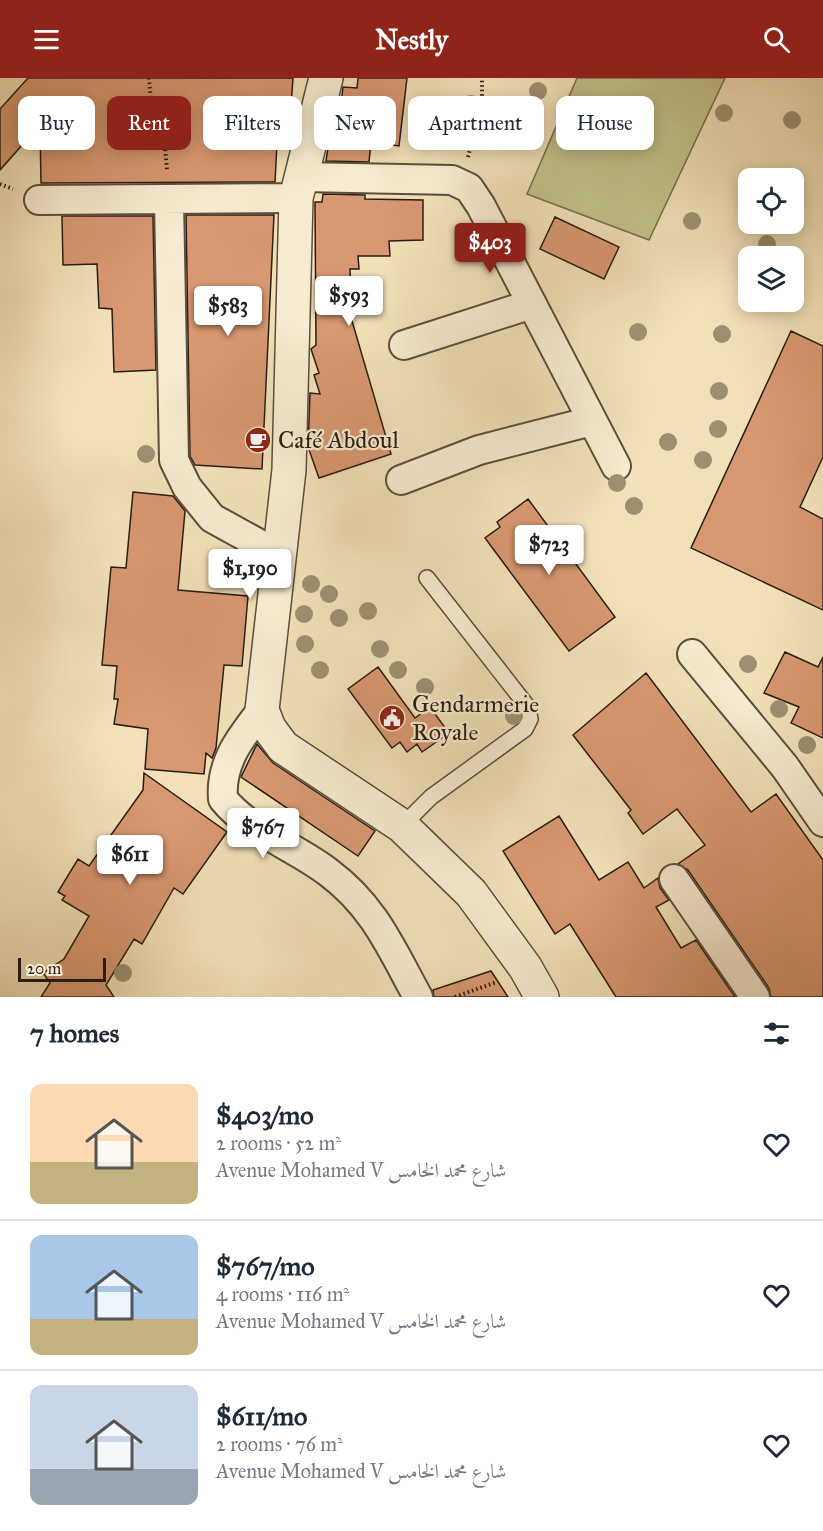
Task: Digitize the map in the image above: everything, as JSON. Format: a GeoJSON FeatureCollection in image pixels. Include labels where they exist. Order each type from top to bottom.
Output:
{"type":"FeatureCollection","features":[{"type":"Feature","properties":{"kind":"street"},"geometry":{"type":"LineString","coordinates":[[326,78],[299,187],[289,470],[262,710],[268,728],[283,747],[402,826],[471,893],[525,967],[542,997]]}},
{"type":"Feature","properties":{"kind":"street"},"geometry":{"type":"LineString","coordinates":[[39,200],[169,200],[299,187],[452,180],[461,184],[469,188],[481,206],[616,466]]}},
{"type":"Feature","properties":{"kind":"street"},"geometry":{"type":"LineString","coordinates":[[169,200],[174,460],[187,487],[212,518],[281,556]]}},
{"type":"Feature","properties":{"kind":"street"},"geometry":{"type":"LineString","coordinates":[[404,345],[532,304]]}},
{"type":"Feature","properties":{"kind":"street"},"geometry":{"type":"LineString","coordinates":[[401,480],[479,450],[592,421]]}},
{"type":"Feature","properties":{"kind":"street"},"geometry":{"type":"LineString","coordinates":[[692,654],[785,767],[823,822]]}},
{"type":"Feature","properties":{"kind":"street"},"geometry":{"type":"LineString","coordinates":[[262,710],[245,731],[224,770],[223,799],[236,814],[327,871],[371,912],[418,997]]}},
{"type":"Feature","properties":{"kind":"street"},"geometry":{"type":"LineString","coordinates":[[674,879],[754,997]]}},
{"type":"Feature","properties":{"kind":"lane"},"geometry":{"type":"LineString","coordinates":[[402,826],[431,797],[525,729],[530,719],[527,706],[427,578]]}},
{"type":"Feature","properties":{"kind":"path"},"geometry":{"type":"LineString","coordinates":[[149,78],[151,102],[161,103],[169,200]]}},
{"type":"Feature","properties":{"kind":"path"},"geometry":{"type":"LineString","coordinates":[[461,184],[482,101],[482,78]]}},
{"type":"Feature","properties":{"kind":"path"},"geometry":{"type":"LineString","coordinates":[[455,997],[515,976],[525,967]]}},
{"type":"Feature","properties":{"kind":"shaded area"},"geometry":{"type":"Polygon","coordinates":[[[577,78],[725,78],[649,240],[527,194],[556,127],[556,150],[654,150],[654,96],[569,96],[577,78]]]}},
{"type":"Feature","properties":{"kind":"building"},"geometry":{"type":"Polygon","coordinates":[[[28,78],[293,78],[292,96],[203,96],[203,150],[277,150],[275,182],[41,183],[40,150],[95,150],[95,96],[18,96],[18,150],[0,170],[0,109],[28,78]]]}},
{"type":"Feature","properties":{"kind":"building"},"geometry":{"type":"Polygon","coordinates":[[[358,78],[407,78],[399,146],[396,146],[396,96],[342,96],[343,87],[357,88],[358,78]]]}},
{"type":"Feature","properties":{"kind":"building"},"geometry":{"type":"Polygon","coordinates":[[[328,150],[370,150],[369,162],[326,161],[328,150]]]}},
{"type":"Feature","properties":{"kind":"building"},"geometry":{"type":"Polygon","coordinates":[[[323,194],[365,195],[365,199],[423,200],[423,240],[389,241],[390,256],[358,256],[359,269],[350,269],[352,321],[391,454],[319,478],[308,447],[310,393],[320,394],[314,375],[319,373],[311,349],[316,345],[315,202],[322,202],[323,194]]]}},
{"type":"Feature","properties":{"kind":"building"},"geometry":{"type":"Polygon","coordinates":[[[186,215],[274,215],[262,469],[195,465],[190,456],[186,215]]]}},
{"type":"Feature","properties":{"kind":"building"},"geometry":{"type":"Polygon","coordinates":[[[62,216],[153,216],[156,370],[114,372],[112,309],[99,308],[97,264],[63,265],[62,216]]]}},
{"type":"Feature","properties":{"kind":"building"},"geometry":{"type":"Polygon","coordinates":[[[555,217],[619,247],[604,279],[540,249],[555,217]]]}},
{"type":"Feature","properties":{"kind":"building"},"geometry":{"type":"Polygon","coordinates":[[[791,331],[823,346],[823,457],[800,507],[823,519],[823,610],[691,548],[791,331]]]}},
{"type":"Feature","properties":{"kind":"building"},"geometry":{"type":"Polygon","coordinates":[[[133,492],[173,496],[185,511],[178,590],[248,596],[242,666],[224,665],[216,748],[212,758],[206,753],[204,774],[145,769],[148,729],[114,724],[118,699],[114,699],[117,666],[102,665],[111,567],[126,568],[133,492]]]}},
{"type":"Feature","properties":{"kind":"building"},"geometry":{"type":"Polygon","coordinates":[[[528,499],[615,617],[569,651],[485,538],[500,527],[497,522],[528,499]]]}},
{"type":"Feature","properties":{"kind":"building"},"geometry":{"type":"Polygon","coordinates":[[[785,652],[818,667],[823,657],[823,738],[791,723],[799,707],[764,693],[785,652]]]}},
{"type":"Feature","properties":{"kind":"building"},"geometry":{"type":"Polygon","coordinates":[[[378,667],[415,718],[430,707],[449,733],[422,752],[417,744],[407,752],[400,742],[392,748],[348,689],[378,667]]]}},
{"type":"Feature","properties":{"kind":"building"},"geometry":{"type":"Polygon","coordinates":[[[646,673],[751,812],[776,794],[823,860],[823,997],[771,997],[769,988],[688,870],[678,864],[705,845],[677,809],[643,834],[628,813],[631,810],[573,735],[646,673]]]}},
{"type":"Feature","properties":{"kind":"building"},"geometry":{"type":"Polygon","coordinates":[[[257,744],[273,763],[375,831],[358,856],[241,777],[257,744]]]}},
{"type":"Feature","properties":{"kind":"building"},"geometry":{"type":"Polygon","coordinates":[[[144,773],[227,832],[183,894],[174,888],[142,944],[134,939],[106,985],[114,997],[41,997],[50,983],[43,973],[64,959],[89,916],[62,900],[65,896],[58,892],[78,859],[89,866],[143,790],[144,773]]]}},
{"type":"Feature","properties":{"kind":"building"},"geometry":{"type":"Polygon","coordinates":[[[559,816],[599,880],[628,862],[644,888],[658,878],[660,888],[669,900],[656,907],[681,948],[696,940],[735,997],[616,997],[570,924],[555,934],[503,851],[559,816]]]}},
{"type":"Feature","properties":{"kind":"building"},"geometry":{"type":"Polygon","coordinates":[[[491,971],[508,997],[434,997],[433,990],[491,971]]]}},
{"type":"Feature","properties":{"kind":"place","name":"Café Abdoul"},"geometry":{"type":"Point","coordinates":[258,440]}},
{"type":"Feature","properties":{"kind":"place","name":"Gendarmerie Royale"},"geometry":{"type":"Point","coordinates":[392,718]}}]}
